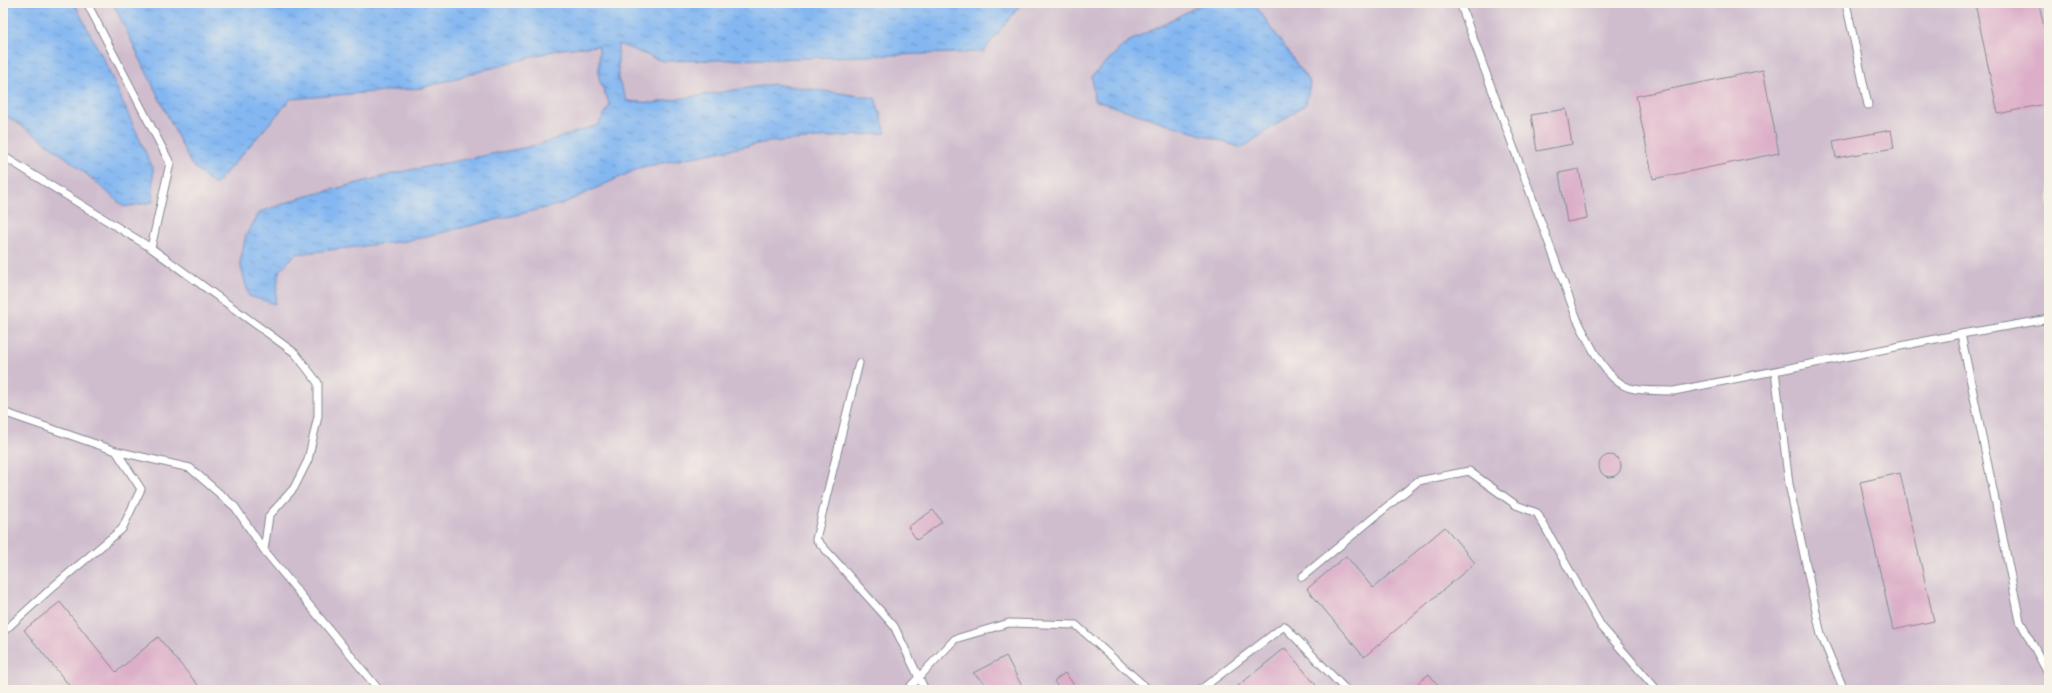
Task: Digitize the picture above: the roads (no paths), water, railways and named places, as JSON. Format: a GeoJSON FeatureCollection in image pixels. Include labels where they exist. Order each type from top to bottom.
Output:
{"type":"FeatureCollection","features":[{"type":"Feature","properties":{"kind":"lane"},"geometry":{"type":"LineString","coordinates":[[87,3],[170,163],[152,248]]}},
{"type":"Feature","properties":{"kind":"lane"},"geometry":{"type":"LineString","coordinates":[[1460,3],[1577,319],[1594,353],[1612,377],[1630,388],[1674,391],[1961,334],[2049,319]]}},
{"type":"Feature","properties":{"kind":"lane"},"geometry":{"type":"LineString","coordinates":[[1846,3],[1868,105]]}},
{"type":"Feature","properties":{"kind":"lane"},"geometry":{"type":"LineString","coordinates":[[3,156],[152,248],[295,353],[318,382],[318,416],[308,460],[294,488],[269,516],[264,550]]}},
{"type":"Feature","properties":{"kind":"lane"},"geometry":{"type":"LineString","coordinates":[[1961,334],[2020,621],[2049,675]]}},
{"type":"Feature","properties":{"kind":"lane"},"geometry":{"type":"LineString","coordinates":[[859,363],[816,539],[894,626],[925,690]]}},
{"type":"Feature","properties":{"kind":"lane"},"geometry":{"type":"LineString","coordinates":[[1775,371],[1789,484],[1821,635],[1844,690]]}},
{"type":"Feature","properties":{"kind":"lane"},"geometry":{"type":"LineString","coordinates":[[3,412],[116,451],[190,468],[235,507],[264,550],[379,690]]}},
{"type":"Feature","properties":{"kind":"lane"},"geometry":{"type":"LineString","coordinates":[[3,632],[54,585],[122,529],[141,489],[116,451]]}},
{"type":"Feature","properties":{"kind":"lane"},"geometry":{"type":"LineString","coordinates":[[1302,577],[1418,481],[1469,471],[1516,505],[1537,513],[1601,626],[1657,690]]}},
{"type":"Feature","properties":{"kind":"lane"},"geometry":{"type":"LineString","coordinates":[[907,690],[955,638],[1009,623],[1076,625],[1149,690]]}},
{"type":"Feature","properties":{"kind":"lane"},"geometry":{"type":"LineString","coordinates":[[1200,690],[1284,626],[1346,690]]}},
{"type":"Feature","properties":{"kind":"water"},"geometry":{"type":"Polygon","coordinates":[[[3,3],[74,3],[104,60],[153,169],[153,202],[124,207],[66,158],[3,114],[3,3]]]}},
{"type":"Feature","properties":{"kind":"water"},"geometry":{"type":"Polygon","coordinates":[[[113,3],[1022,3],[983,52],[662,61],[618,44],[618,79],[627,101],[653,103],[773,84],[875,98],[886,133],[768,142],[642,167],[562,204],[406,241],[296,254],[279,271],[275,304],[249,296],[240,263],[246,235],[260,212],[300,198],[400,172],[533,146],[598,125],[610,105],[599,79],[599,46],[560,49],[421,88],[291,99],[215,185],[191,164],[113,3]]]}},
{"type":"Feature","properties":{"kind":"water"},"geometry":{"type":"Polygon","coordinates":[[[1204,3],[1254,3],[1310,83],[1306,104],[1242,148],[1094,100],[1092,76],[1126,43],[1204,3]]]}}]}
